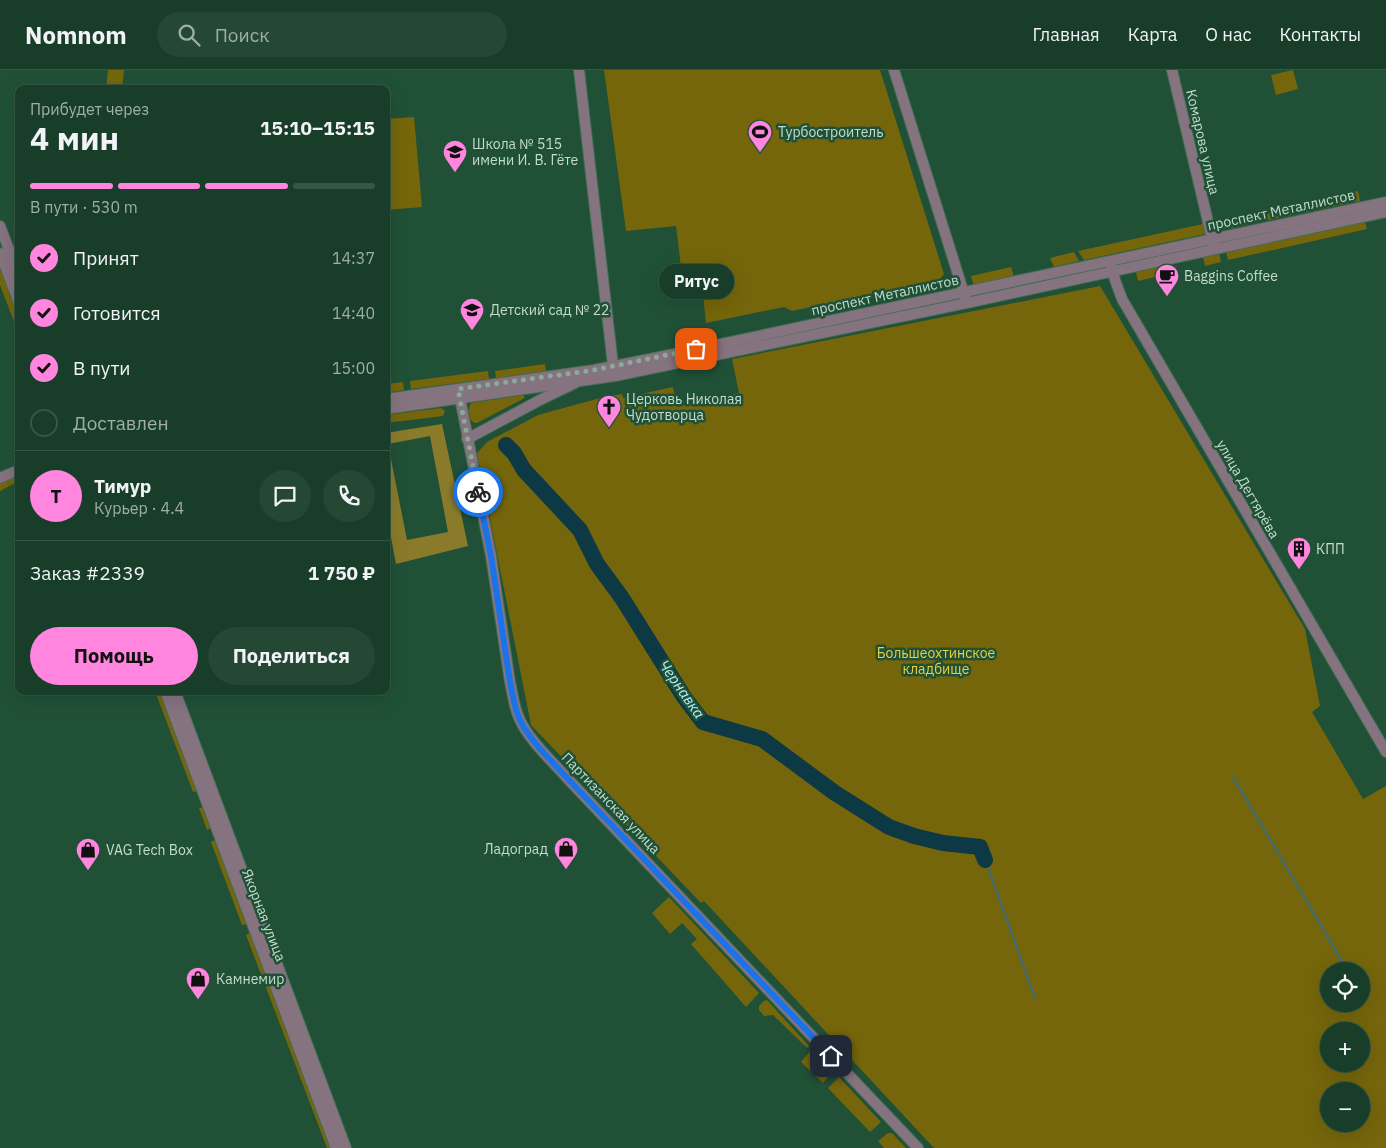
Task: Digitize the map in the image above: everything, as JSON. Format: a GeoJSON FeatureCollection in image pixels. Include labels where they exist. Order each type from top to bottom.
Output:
{"type":"FeatureCollection","features":[{"type":"Feature","properties":{"kind":"street"},"geometry":{"type":"LineString","coordinates":[[579,70],[614,371]]}},
{"type":"Feature","properties":{"kind":"street"},"geometry":{"type":"LineString","coordinates":[[894,70],[965,298]]}},
{"type":"Feature","properties":{"kind":"street","name":"Комарова улица"},"geometry":{"type":"LineString","coordinates":[[1172,70],[1214,250]]}},
{"type":"Feature","properties":{"kind":"street","name":"проспект Металлистов"},"geometry":{"type":"LineString","coordinates":[[965,298],[1111,261],[1386,202]]}},
{"type":"Feature","properties":{"kind":"street","name":"проспект Металлистов"},"geometry":{"type":"LineString","coordinates":[[390,408],[459,394],[614,371],[965,298],[1113,272],[1386,212]]}},
{"type":"Feature","properties":{"kind":"street"},"geometry":{"type":"LineString","coordinates":[[0,226],[15,265]]}},
{"type":"Feature","properties":{"kind":"street"},"geometry":{"type":"LineString","coordinates":[[0,253],[15,293]]}},
{"type":"Feature","properties":{"kind":"street","name":"улица Дегтярёва"},"geometry":{"type":"LineString","coordinates":[[1111,261],[1122,300],[1386,752]]}},
{"type":"Feature","properties":{"kind":"street","name":"проспект Металлистов"},"geometry":{"type":"LineString","coordinates":[[390,399],[578,382],[614,371]]}},
{"type":"Feature","properties":{"kind":"street"},"geometry":{"type":"LineString","coordinates":[[467,439],[578,382]]}},
{"type":"Feature","properties":{"kind":"street","name":"Партизанская улица"},"geometry":{"type":"LineString","coordinates":[[459,394],[491,556],[514,701],[517,714],[526,730],[567,778],[918,1148]]}},
{"type":"Feature","properties":{"kind":"street"},"geometry":{"type":"LineString","coordinates":[[0,478],[15,472]]}},
{"type":"Feature","properties":{"kind":"street","name":"Якорная улица"},"geometry":{"type":"LineString","coordinates":[[166,695],[336,1148]]}},
{"type":"Feature","properties":{"kind":"street","name":"Якорная улица"},"geometry":{"type":"LineString","coordinates":[[176,695],[346,1148]]}},
{"type":"Feature","properties":{"kind":"green space"},"geometry":{"type":"Polygon","coordinates":[[[108,70],[124,70],[122,85],[106,85],[108,70]]]}},
{"type":"Feature","properties":{"kind":"green space","name":"Турбостроитель"},"geometry":{"type":"Polygon","coordinates":[[[604,70],[880,70],[944,274],[939,280],[792,311],[784,307],[706,323],[701,275],[682,275],[676,226],[626,231],[604,70]]]}},
{"type":"Feature","properties":{"kind":"green space"},"geometry":{"type":"Polygon","coordinates":[[[1293,70],[1298,89],[1276,95],[1271,75],[1293,70]]]}},
{"type":"Feature","properties":{"kind":"green space"},"geometry":{"type":"Polygon","coordinates":[[[414,117],[422,207],[390,210],[390,119],[414,117]]]}},
{"type":"Feature","properties":{"kind":"green space"},"geometry":{"type":"Polygon","coordinates":[[[1358,191],[1360,201],[1216,231],[1214,223],[1358,191]]]}},
{"type":"Feature","properties":{"kind":"green space"},"geometry":{"type":"Polygon","coordinates":[[[1365,222],[1367,229],[1228,260],[1226,251],[1365,222]]]}},
{"type":"Feature","properties":{"kind":"green space"},"geometry":{"type":"Polygon","coordinates":[[[1203,224],[1205,234],[1084,260],[1078,251],[1203,224]]]}},
{"type":"Feature","properties":{"kind":"green space"},"geometry":{"type":"Polygon","coordinates":[[[1074,252],[1079,261],[1054,267],[1050,258],[1074,252]]]}},
{"type":"Feature","properties":{"kind":"green space"},"geometry":{"type":"Polygon","coordinates":[[[1219,253],[1221,262],[1205,266],[1203,256],[1219,253]]]}},
{"type":"Feature","properties":{"kind":"green space"},"geometry":{"type":"Polygon","coordinates":[[[1166,265],[1168,274],[1138,281],[1136,272],[1166,265]]]}},
{"type":"Feature","properties":{"kind":"green space"},"geometry":{"type":"Polygon","coordinates":[[[0,267],[15,306],[15,324],[0,285],[0,267]]]}},
{"type":"Feature","properties":{"kind":"green space"},"geometry":{"type":"Polygon","coordinates":[[[1011,267],[1014,277],[974,286],[971,276],[1011,267]]]}},
{"type":"Feature","properties":{"kind":"green space","name":"Большеохтинское кладбище"},"geometry":{"type":"Polygon","coordinates":[[[1100,286],[1305,629],[1320,706],[1312,712],[1363,799],[1386,786],[1386,1148],[934,1148],[704,901],[701,903],[531,725],[477,453],[487,442],[538,415],[604,397],[622,394],[623,398],[673,387],[677,407],[739,393],[732,359],[1100,286]]]}},
{"type":"Feature","properties":{"kind":"green space"},"geometry":{"type":"Polygon","coordinates":[[[545,364],[546,371],[496,378],[495,371],[545,364]]]}},
{"type":"Feature","properties":{"kind":"green space"},"geometry":{"type":"Polygon","coordinates":[[[488,371],[489,379],[411,389],[410,381],[488,371]]]}},
{"type":"Feature","properties":{"kind":"green space"},"geometry":{"type":"Polygon","coordinates":[[[403,382],[404,390],[390,392],[390,384],[403,382]]]}},
{"type":"Feature","properties":{"kind":"green space"},"geometry":{"type":"Polygon","coordinates":[[[522,395],[525,397],[523,399],[477,423],[474,423],[470,417],[471,403],[522,395]]]}},
{"type":"Feature","properties":{"kind":"green space"},"geometry":{"type":"Polygon","coordinates":[[[441,408],[445,411],[443,416],[390,423],[390,414],[441,408]]]}},
{"type":"Feature","properties":{"kind":"green space"},"geometry":{"type":"Polygon","coordinates":[[[15,478],[15,483],[0,491],[0,484],[15,478]]]}},
{"type":"Feature","properties":{"kind":"green space"},"geometry":{"type":"Polygon","coordinates":[[[157,695],[161,695],[197,791],[193,792],[157,695]]]}},
{"type":"Feature","properties":{"kind":"green space"},"geometry":{"type":"Polygon","coordinates":[[[203,807],[211,828],[207,830],[199,808],[203,807]]]}},
{"type":"Feature","properties":{"kind":"green space"},"geometry":{"type":"Polygon","coordinates":[[[215,840],[247,924],[242,925],[211,842],[215,840]]]}},
{"type":"Feature","properties":{"kind":"green space"},"geometry":{"type":"Polygon","coordinates":[[[669,897],[759,993],[746,1007],[691,944],[697,939],[682,923],[670,934],[652,913],[669,897]]]}},
{"type":"Feature","properties":{"kind":"green space"},"geometry":{"type":"Polygon","coordinates":[[[250,933],[331,1148],[327,1148],[246,935],[250,933]]]}},
{"type":"Feature","properties":{"kind":"green space"},"geometry":{"type":"Polygon","coordinates":[[[767,1000],[809,1046],[807,1048],[773,1015],[764,1016],[759,1010],[759,1006],[767,1000]]]}},
{"type":"Feature","properties":{"kind":"green space"},"geometry":{"type":"Polygon","coordinates":[[[812,1049],[833,1071],[823,1083],[801,1062],[812,1049]]]}},
{"type":"Feature","properties":{"kind":"green space"},"geometry":{"type":"Polygon","coordinates":[[[839,1077],[881,1122],[870,1132],[828,1088],[839,1077]]]}},
{"type":"Feature","properties":{"kind":"green space"},"geometry":{"type":"Polygon","coordinates":[[[888,1133],[892,1133],[906,1148],[884,1148],[878,1141],[888,1133]]]}},
{"type":"Feature","properties":{"kind":"shaded area"},"geometry":{"type":"Polygon","coordinates":[[[442,424],[468,546],[396,564],[390,532],[390,454],[407,540],[448,532],[430,436],[390,444],[390,432],[442,424]]]}},
{"type":"Feature","properties":{"kind":"waterway","name":"Чернавка"},"geometry":{"type":"LineString","coordinates":[[506,445],[514,453],[524,470],[580,530],[597,564],[622,598],[684,697],[703,722],[762,739],[835,793],[889,827],[914,836],[943,843],[980,847],[985,860]]}},
{"type":"Feature","properties":{"kind":"waterway"},"geometry":{"type":"LineString","coordinates":[[1233,777],[1343,962]]}},
{"type":"Feature","properties":{"kind":"waterway"},"geometry":{"type":"LineString","coordinates":[[988,868],[1035,998]]}},
{"type":"Feature","properties":{"kind":"way so far"},"geometry":{"type":"LineString","coordinates":[[478,492],[458,389],[594,370],[696,349]]}},
{"type":"Feature","properties":{"kind":"place","name":"Турбостроитель"},"geometry":{"type":"Point","coordinates":[760,153]}},
{"type":"Feature","properties":{"kind":"place","name":"Школа № 515 имени И. В. Гёте"},"geometry":{"type":"Point","coordinates":[455,173]}},
{"type":"Feature","properties":{"kind":"place","name":"Baggins Coffee"},"geometry":{"type":"Point","coordinates":[1167,297]}},
{"type":"Feature","properties":{"kind":"place","name":"Детский сад № 22"},"geometry":{"type":"Point","coordinates":[472,331]}},
{"type":"Feature","properties":{"kind":"place","name":"Ритус"},"geometry":{"type":"Point","coordinates":[696,349]}},
{"type":"Feature","properties":{"kind":"place","name":"Церковь Николая Чудотворца"},"geometry":{"type":"Point","coordinates":[609,428]}},
{"type":"Feature","properties":{"kind":"place","name":"КПП"},"geometry":{"type":"Point","coordinates":[1299,570]}},
{"type":"Feature","properties":{"kind":"place","name":"Ладоград"},"geometry":{"type":"Point","coordinates":[566,870]}},
{"type":"Feature","properties":{"kind":"place","name":"VAG Tech Box"},"geometry":{"type":"Point","coordinates":[88,871]}},
{"type":"Feature","properties":{"kind":"place","name":"Камнемир"},"geometry":{"type":"Point","coordinates":[198,1000]}},
{"type":"Feature","properties":{"kind":"route"},"geometry":{"type":"LineString","coordinates":[[478,492],[491,556],[510,682],[517,714],[526,730],[567,778],[831,1056]]}}]}
